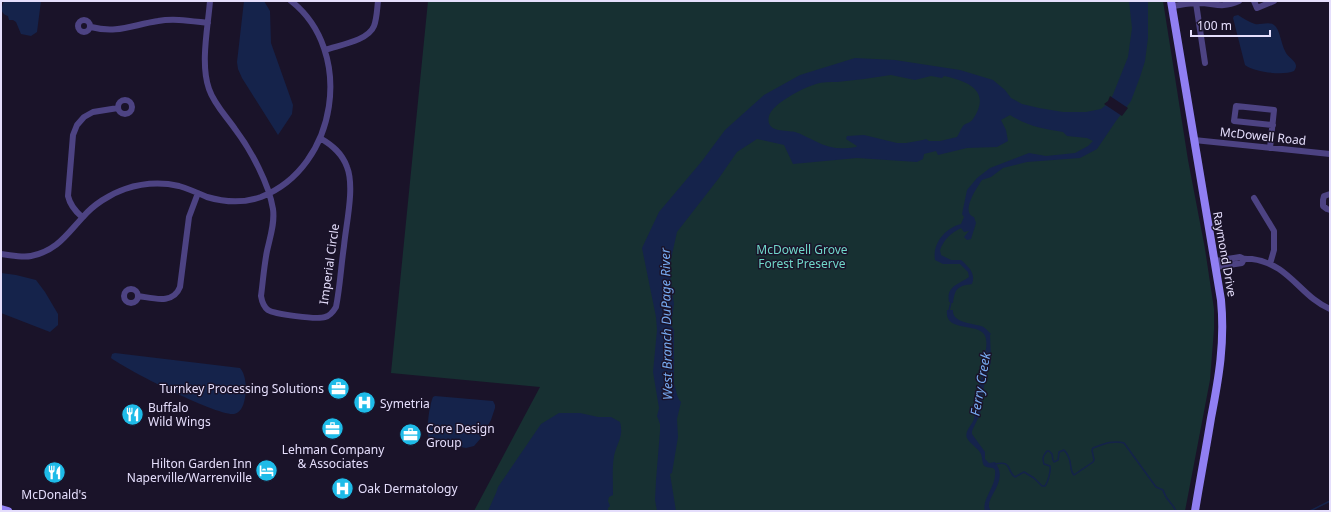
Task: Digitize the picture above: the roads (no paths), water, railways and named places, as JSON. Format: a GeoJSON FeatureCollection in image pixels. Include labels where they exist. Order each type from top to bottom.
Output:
{"type":"FeatureCollection","features":[{"type":"Feature","properties":{"kind":"street"},"geometry":{"type":"LineString","coordinates":[[210,1],[205,67],[209,89],[218,108],[236,130],[252,156],[269,193]]}},
{"type":"Feature","properties":{"kind":"street"},"geometry":{"type":"LineString","coordinates":[[325,50],[356,40],[369,33],[375,22],[378,1]]}},
{"type":"Feature","properties":{"kind":"street"},"geometry":{"type":"LineString","coordinates":[[1171,4],[1196,3],[1223,6],[1231,5],[1239,1]]}},
{"type":"Feature","properties":{"kind":"street"},"geometry":{"type":"LineString","coordinates":[[1254,1],[1257,8],[1274,1]]}},
{"type":"Feature","properties":{"kind":"street"},"geometry":{"type":"LineString","coordinates":[[1,254],[29,256],[50,249],[60,243],[82,217],[92,208],[112,194],[140,185],[164,184],[179,186],[221,200],[239,201],[258,198],[281,186],[297,172],[312,152],[320,138],[330,101],[330,82],[325,50],[313,25],[295,2]]}},
{"type":"Feature","properties":{"kind":"street"},"geometry":{"type":"LineString","coordinates":[[1196,3],[1205,63]]}},
{"type":"Feature","properties":{"kind":"street","name":"Raymond Drive"},"geometry":{"type":"LineString","coordinates":[[1171,4],[1221,300],[1223,320],[1222,353],[1195,511]]}},
{"type":"Feature","properties":{"kind":"street"},"geometry":{"type":"LineString","coordinates":[[91,27],[112,30],[171,20],[208,23]]}},
{"type":"Feature","properties":{"kind":"street"},"geometry":{"type":"LineString","coordinates":[[1270,148],[1273,125],[1274,110],[1236,106],[1234,121],[1273,125]]}},
{"type":"Feature","properties":{"kind":"street"},"geometry":{"type":"LineString","coordinates":[[82,217],[70,204],[68,196],[74,130],[80,121],[88,114],[118,108]]}},
{"type":"Feature","properties":{"kind":"street","name":"Imperial Circle"},"geometry":{"type":"LineString","coordinates":[[269,193],[273,210],[273,218],[262,282],[262,302],[268,310],[275,313],[317,318],[329,316],[335,309],[338,299],[350,185],[344,160],[335,148],[320,138]]}},
{"type":"Feature","properties":{"kind":"street","name":"McDowell Road"},"geometry":{"type":"LineString","coordinates":[[1194,140],[1330,154]]}},
{"type":"Feature","properties":{"kind":"street"},"geometry":{"type":"LineString","coordinates":[[138,296],[166,299],[175,295],[179,290],[189,216],[198,193]]}},
{"type":"Feature","properties":{"kind":"street"},"geometry":{"type":"LineString","coordinates":[[1330,194],[1324,196],[1323,200],[1323,206],[1330,210]]}},
{"type":"Feature","properties":{"kind":"street"},"geometry":{"type":"LineString","coordinates":[[1254,198],[1274,231],[1274,250],[1270,264]]}},
{"type":"Feature","properties":{"kind":"street"},"geometry":{"type":"LineString","coordinates":[[1215,264],[1242,263],[1244,259],[1270,264],[1286,274],[1317,302],[1330,310]]}},
{"type":"Feature","properties":{"kind":"street"},"geometry":{"type":"LineString","coordinates":[[1,509],[8,511]]}},
{"type":"Feature","properties":{"kind":"water"},"geometry":{"type":"Polygon","coordinates":[[[4,1],[41,1],[37,32],[31,36],[21,34],[16,22],[9,20],[8,16],[1,10],[4,1]]]}},
{"type":"Feature","properties":{"kind":"water"},"geometry":{"type":"Polygon","coordinates":[[[244,1],[264,1],[270,11],[271,43],[293,105],[292,114],[278,135],[242,78],[238,69],[237,62],[244,1]]]}},
{"type":"Feature","properties":{"kind":"water","name":"West Branch DuPage River"},"geometry":{"type":"Polygon","coordinates":[[[1129,1],[1148,1],[1148,38],[1145,61],[1140,77],[1131,101],[1097,149],[1080,158],[1027,162],[1003,168],[991,177],[982,180],[980,183],[969,205],[970,215],[974,217],[976,223],[971,239],[967,240],[964,237],[969,231],[964,232],[961,228],[948,237],[940,250],[941,255],[951,260],[961,260],[969,268],[973,277],[972,284],[960,287],[956,291],[953,303],[949,302],[949,292],[954,286],[969,277],[968,272],[960,264],[943,264],[935,260],[936,248],[945,233],[961,224],[964,217],[962,214],[967,190],[977,178],[990,168],[1029,153],[1046,156],[1075,153],[1088,146],[1093,141],[1087,138],[1067,136],[1063,132],[1036,126],[1010,115],[1001,120],[1006,130],[1008,141],[997,147],[967,148],[938,155],[936,151],[924,154],[923,159],[917,162],[857,158],[793,164],[784,145],[757,139],[737,152],[677,232],[669,268],[674,304],[671,325],[674,330],[674,384],[677,396],[681,402],[677,419],[678,437],[672,473],[670,474],[676,511],[657,511],[655,500],[660,424],[657,416],[659,408],[653,372],[657,330],[656,317],[642,248],[659,212],[702,161],[725,130],[764,95],[800,75],[855,58],[895,60],[960,70],[993,80],[1005,90],[1011,98],[1022,104],[1039,108],[1063,112],[1086,112],[1101,109],[1110,102],[1128,57],[1132,28],[1129,1]],[[891,75],[816,84],[796,92],[776,106],[769,116],[770,125],[777,130],[795,132],[835,148],[850,148],[857,146],[846,139],[847,136],[864,135],[897,143],[906,143],[926,139],[929,141],[940,141],[957,137],[963,126],[972,120],[978,109],[980,101],[979,94],[969,84],[944,76],[942,78],[931,76],[915,80],[891,75]]]}},
{"type":"Feature","properties":{"kind":"water"},"geometry":{"type":"Polygon","coordinates":[[[1238,15],[1255,24],[1270,23],[1276,27],[1285,51],[1296,65],[1294,71],[1276,73],[1255,70],[1245,65],[1233,18],[1234,16],[1238,15]]]}},
{"type":"Feature","properties":{"kind":"water"},"geometry":{"type":"Polygon","coordinates":[[[1,273],[36,280],[58,314],[58,325],[50,332],[1,313],[1,273]]]}},
{"type":"Feature","properties":{"kind":"water"},"geometry":{"type":"Polygon","coordinates":[[[947,310],[953,310],[956,318],[959,320],[982,327],[991,334],[990,366],[985,379],[980,414],[972,434],[985,452],[985,459],[989,463],[995,462],[999,470],[1000,477],[989,506],[991,511],[985,511],[984,506],[994,482],[995,470],[984,466],[981,454],[966,436],[967,431],[974,419],[978,388],[985,365],[986,339],[984,334],[980,331],[955,324],[950,321],[947,317],[947,310]]]}},
{"type":"Feature","properties":{"kind":"water"},"geometry":{"type":"Polygon","coordinates":[[[115,353],[240,368],[242,370],[246,385],[242,408],[234,414],[224,413],[210,408],[152,382],[120,364],[111,358],[112,354],[115,353]]]}},
{"type":"Feature","properties":{"kind":"water"},"geometry":{"type":"Polygon","coordinates":[[[433,397],[493,401],[495,408],[491,420],[481,438],[474,446],[466,448],[429,440],[429,412],[433,397]]]}},
{"type":"Feature","properties":{"kind":"water"},"geometry":{"type":"Polygon","coordinates":[[[559,413],[580,413],[598,417],[611,417],[620,422],[621,436],[613,461],[613,495],[609,497],[608,501],[610,506],[608,511],[488,511],[498,487],[541,424],[559,413]]]}},
{"type":"Feature","properties":{"kind":"waterway","name":"Ferry Creek"},"geometry":{"type":"LineString","coordinates":[[949,311],[951,302]]}},
{"type":"Feature","properties":{"kind":"waterway"},"geometry":{"type":"LineString","coordinates":[[995,464],[1001,463],[1007,465],[1012,475],[1015,477],[1024,472],[1034,478],[1042,486],[1045,486],[1050,471],[1050,466],[1044,464],[1043,460],[1047,451],[1052,454],[1054,462],[1058,460],[1059,452],[1064,450],[1069,457],[1071,470],[1074,475],[1093,462],[1093,448],[1112,442],[1124,443],[1156,487],[1163,490],[1176,511]]}},
{"type":"Feature","properties":{"kind":"waterway"},"geometry":{"type":"LineString","coordinates":[[1310,511],[1330,501]]}},
{"type":"Feature","properties":{"kind":"place","name":"Turnkey Processing Solutions"},"geometry":{"type":"Point","coordinates":[339,388]}},
{"type":"Feature","properties":{"kind":"place","name":"Symetria"},"geometry":{"type":"Point","coordinates":[365,403]}},
{"type":"Feature","properties":{"kind":"place","name":"Buffalo Wild Wings"},"geometry":{"type":"Point","coordinates":[133,414]}},
{"type":"Feature","properties":{"kind":"place","name":"Lehman Company & Associates"},"geometry":{"type":"Point","coordinates":[333,428]}},
{"type":"Feature","properties":{"kind":"place","name":"Core Design Group"},"geometry":{"type":"Point","coordinates":[410,435]}},
{"type":"Feature","properties":{"kind":"place","name":"Hilton Garden Inn Naperville/Warrenville"},"geometry":{"type":"Point","coordinates":[267,470]}},
{"type":"Feature","properties":{"kind":"place","name":"McDonald's"},"geometry":{"type":"Point","coordinates":[54,473]}},
{"type":"Feature","properties":{"kind":"place","name":"Oak Dermatology"},"geometry":{"type":"Point","coordinates":[343,488]}},
{"type":"Feature","properties":{"kind":"park label","name":"McDowell Grove Forest Preserve"},"geometry":{"type":"Point","coordinates":[802,256]}}]}
